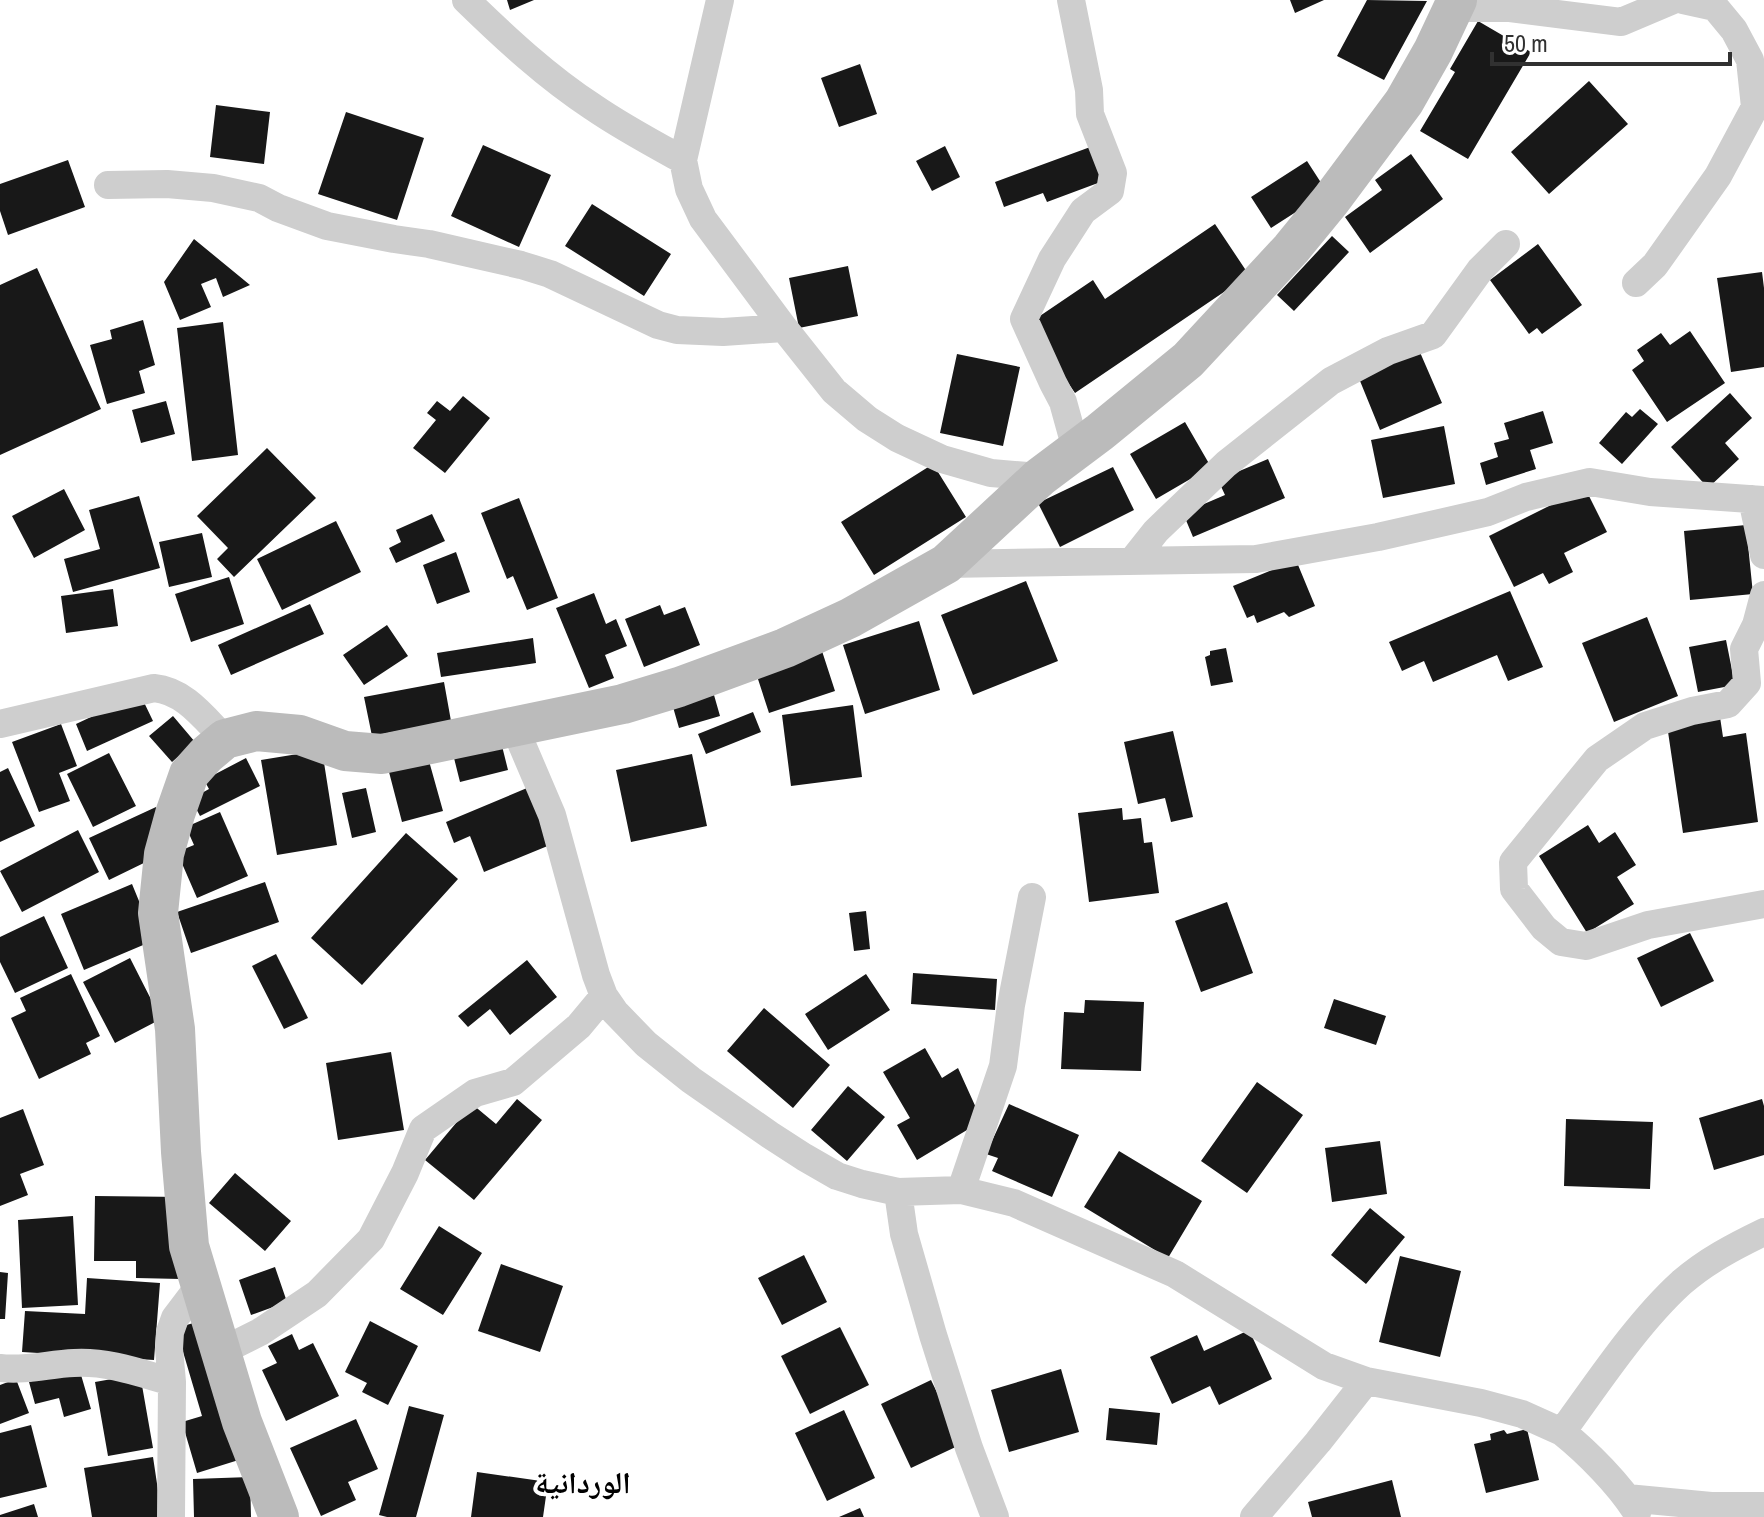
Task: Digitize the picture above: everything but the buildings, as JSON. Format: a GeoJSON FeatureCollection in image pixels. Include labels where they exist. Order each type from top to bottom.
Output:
{"type":"FeatureCollection","features":[{"type":"Feature","properties":{"kind":"street"},"geometry":{"type":"LineString","coordinates":[[466,0],[590,105],[683,160]]}},
{"type":"Feature","properties":{"kind":"street"},"geometry":{"type":"LineString","coordinates":[[720,0],[683,160],[689,189],[703,219],[834,391],[867,419],[897,438],[942,459],[991,473],[1040,477]]}},
{"type":"Feature","properties":{"kind":"street"},"geometry":{"type":"LineString","coordinates":[[1071,0],[1089,90],[1090,114],[1113,173],[1110,191],[1083,211],[1052,259],[1024,319],[1063,402],[1076,449]]}},
{"type":"Feature","properties":{"kind":"street"},"geometry":{"type":"LineString","coordinates":[[279,1517],[242,1422],[189,1246],[175,1029],[158,913],[164,854],[175,814],[189,774],[206,755],[225,739],[256,731],[300,735],[345,751],[382,754],[623,704],[785,648],[850,618],[946,564],[1040,477],[1188,360],[1291,249],[1331,200],[1404,102],[1455,4],[1621,22],[1673,0]]}},
{"type":"Feature","properties":{"kind":"street"},"geometry":{"type":"LineString","coordinates":[[1636,283],[1655,265],[1718,176],[1755,107],[1750,60],[1734,30],[1715,7],[1683,0]]}},
{"type":"Feature","properties":{"kind":"street"},"geometry":{"type":"LineString","coordinates":[[108,185],[167,184],[213,188],[259,198],[327,226],[429,244],[530,267],[658,325],[677,330],[723,332],[784,328]]}},
{"type":"Feature","properties":{"kind":"street"},"geometry":{"type":"LineString","coordinates":[[1133,560],[1156,531],[1226,464],[1331,381],[1388,351],[1433,335],[1480,270],[1506,244]]}},
{"type":"Feature","properties":{"kind":"street"},"geometry":{"type":"LineString","coordinates":[[946,564],[1256,559],[1378,537],[1488,512],[1526,497],[1590,482],[1650,492],[1758,500],[1764,555]]}},
{"type":"Feature","properties":{"kind":"street"},"geometry":{"type":"LineString","coordinates":[[1764,595],[1756,625],[1744,649],[1747,683],[1728,704],[1692,711],[1645,726],[1597,759],[1513,862],[1514,889],[1544,928],[1561,942],[1586,946],[1648,925],[1764,904]]}},
{"type":"Feature","properties":{"kind":"street"},"geometry":{"type":"LineString","coordinates":[[0,724],[154,688],[179,695],[225,739]]}},
{"type":"Feature","properties":{"kind":"street"},"geometry":{"type":"LineString","coordinates":[[514,726],[552,815],[604,996],[646,1044],[691,1080],[804,1157],[837,1176],[898,1192],[961,1190],[1014,1203],[1175,1274],[1324,1366],[1366,1381],[1522,1414],[1562,1432],[1578,1445],[1633,1507],[1764,1506]]}},
{"type":"Feature","properties":{"kind":"street"},"geometry":{"type":"LineString","coordinates":[[961,1190],[1003,1066],[1011,1005],[1032,897]]}},
{"type":"Feature","properties":{"kind":"street"},"geometry":{"type":"LineString","coordinates":[[220,1352],[260,1332],[317,1294],[371,1239],[405,1173],[423,1129],[475,1093],[513,1082],[579,1026],[604,996]]}},
{"type":"Feature","properties":{"kind":"street"},"geometry":{"type":"LineString","coordinates":[[898,1192],[904,1234],[933,1335],[995,1517]]}},
{"type":"Feature","properties":{"kind":"street"},"geometry":{"type":"LineString","coordinates":[[1562,1432],[1639,1330],[1680,1284],[1728,1250],[1764,1232]]}},
{"type":"Feature","properties":{"kind":"street"},"geometry":{"type":"LineString","coordinates":[[171,1517],[170,1332],[175,1318],[200,1285]]}},
{"type":"Feature","properties":{"kind":"street"},"geometry":{"type":"LineString","coordinates":[[0,1368],[14,1370],[75,1362],[106,1364],[172,1382]]}},
{"type":"Feature","properties":{"kind":"street"},"geometry":{"type":"LineString","coordinates":[[1254,1517],[1366,1381]]}},
{"type":"Feature","properties":{"kind":"district","name":"الوردانية"},"geometry":{"type":"Point","coordinates":[583,1482]}}]}
